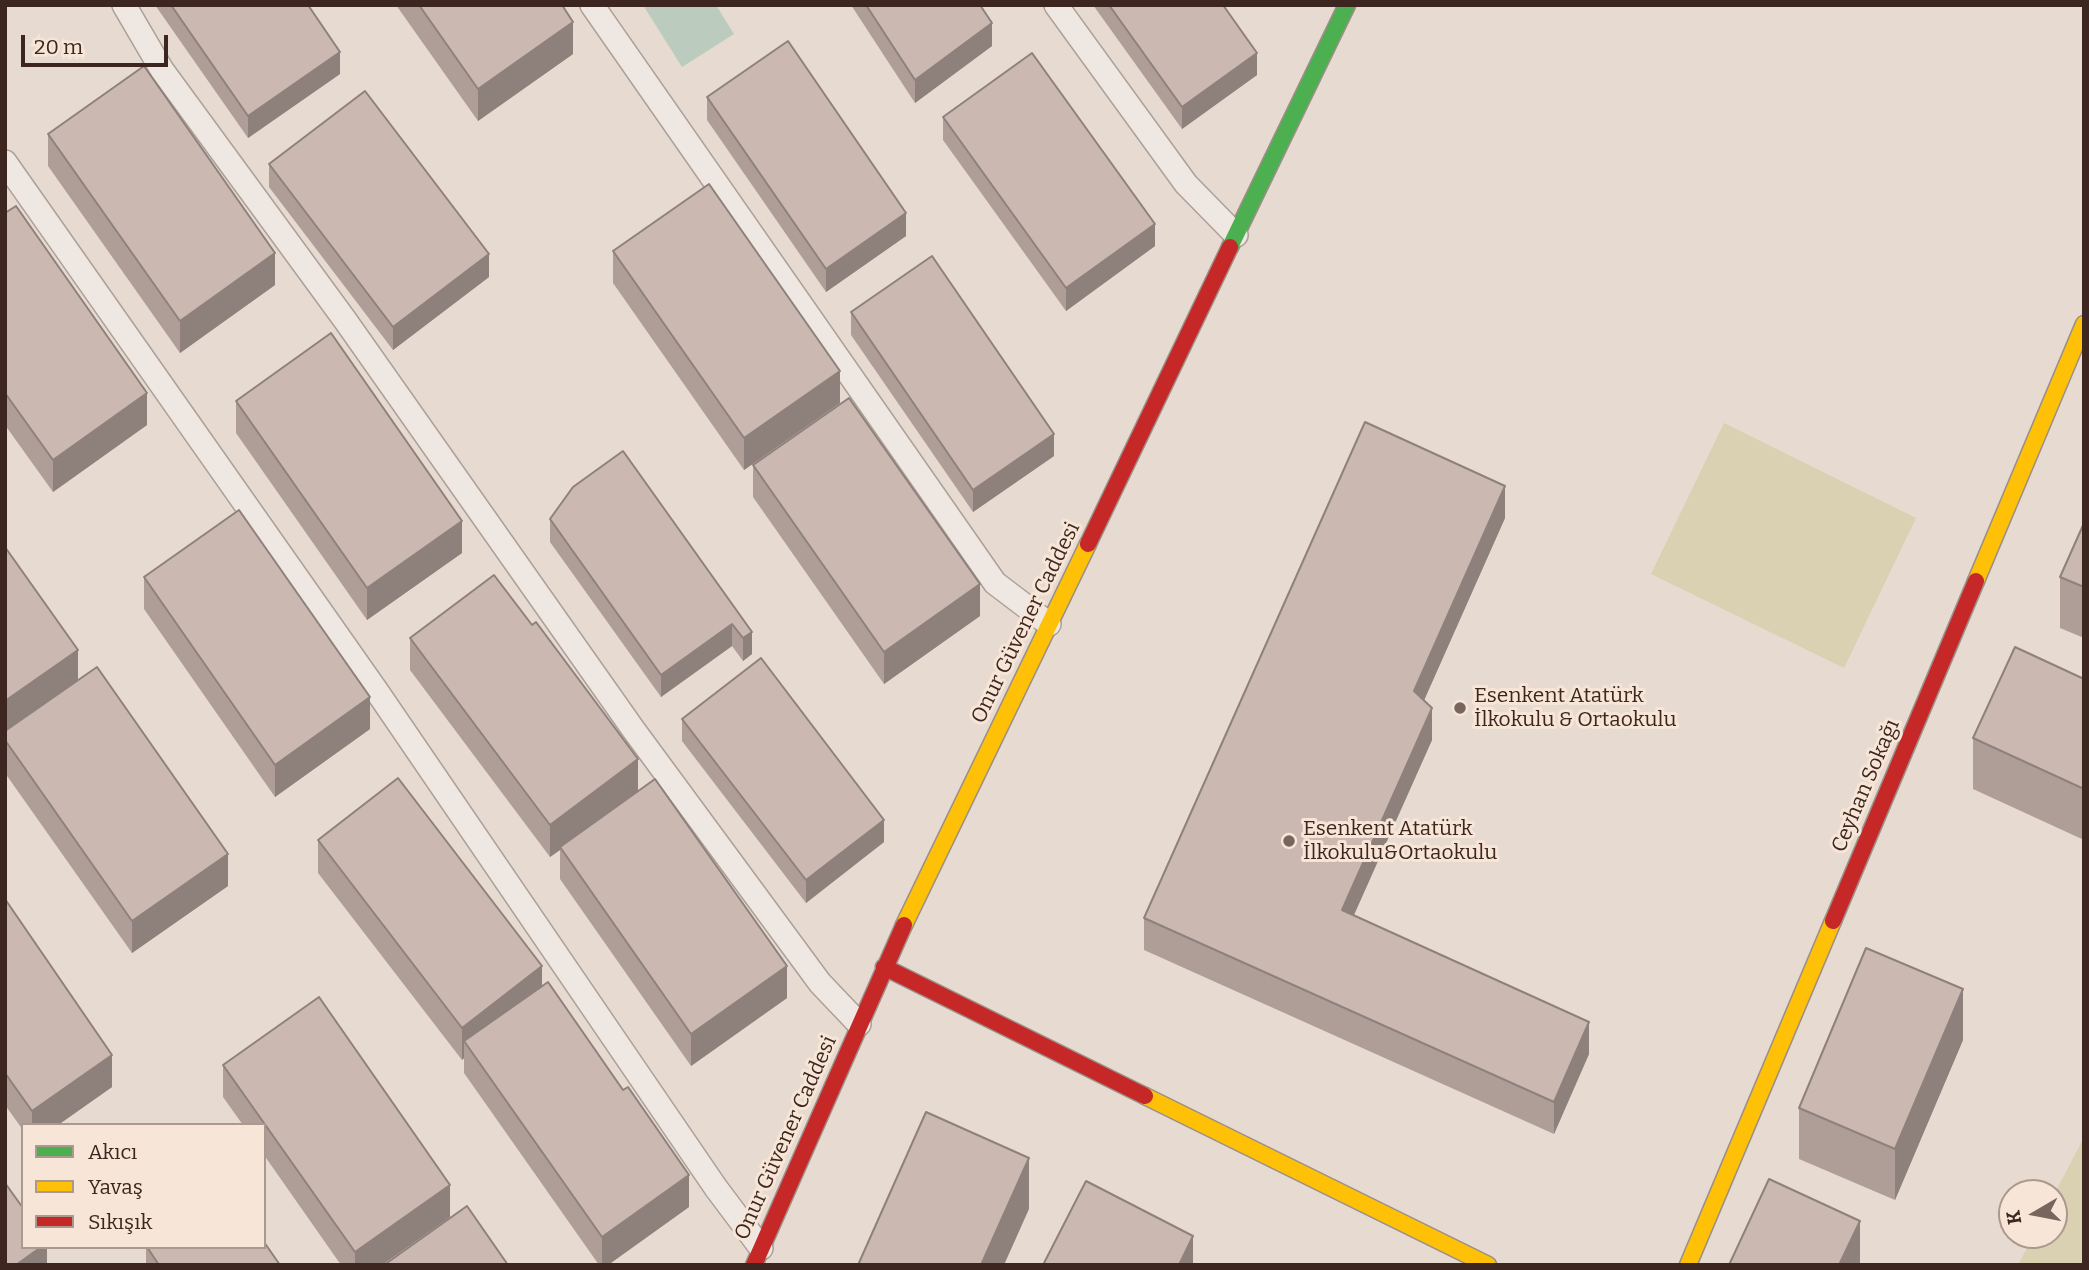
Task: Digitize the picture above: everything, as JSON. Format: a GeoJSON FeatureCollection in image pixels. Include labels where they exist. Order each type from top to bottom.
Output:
{"type":"FeatureCollection","features":[{"type":"Feature","properties":{"kind":"street","name":"Onur Güvener Caddesi"},"geometry":{"type":"LineString","coordinates":[[758,1256],[884,967],[1347,5]]}},
{"type":"Feature","properties":{"kind":"street","name":"Ceyhan Sokağı"},"geometry":{"type":"LineString","coordinates":[[1688,1265],[2084,324]]}},
{"type":"Feature","properties":{"kind":"street"},"geometry":{"type":"LineString","coordinates":[[884,967],[1488,1265]]}},
{"type":"Feature","properties":{"kind":"lane"},"geometry":{"type":"LineString","coordinates":[[124,5],[162,70],[354,332],[633,729],[820,983],[859,1024]]}},
{"type":"Feature","properties":{"kind":"lane"},"geometry":{"type":"LineString","coordinates":[[592,5],[995,583],[1049,624]]}},
{"type":"Feature","properties":{"kind":"lane"},"geometry":{"type":"LineString","coordinates":[[1056,5],[1186,184],[1236,235]]}},
{"type":"Feature","properties":{"kind":"lane"},"geometry":{"type":"LineString","coordinates":[[5,162],[376,690],[716,1188],[758,1256]]}},
{"type":"Feature","properties":{"kind":"shaded area"},"geometry":{"type":"Polygon","coordinates":[[[643,5],[716,5],[734,34],[682,67],[643,5]]]}},
{"type":"Feature","properties":{"kind":"shaded area"},"geometry":{"type":"Polygon","coordinates":[[[1724,423],[1916,518],[1844,668],[1651,574],[1724,423]]]}},
{"type":"Feature","properties":{"kind":"shaded area"},"geometry":{"type":"Polygon","coordinates":[[[2084,1137],[2084,1265],[2018,1265],[2027,1249],[2068,1249],[2068,1179],[2062,1179],[2084,1137]]]}},
{"type":"Feature","properties":{"kind":"building"},"geometry":{"type":"Polygon","coordinates":[[[171,5],[308,5],[340,52],[248,116],[171,5]]]}},
{"type":"Feature","properties":{"kind":"building"},"geometry":{"type":"Polygon","coordinates":[[[419,5],[562,5],[573,22],[478,89],[419,5]]]}},
{"type":"Feature","properties":{"kind":"building"},"geometry":{"type":"Polygon","coordinates":[[[866,5],[980,5],[992,23],[915,80],[866,5]]]}},
{"type":"Feature","properties":{"kind":"building"},"geometry":{"type":"Polygon","coordinates":[[[1109,5],[1223,5],[1257,53],[1182,107],[1109,5]]]}},
{"type":"Feature","properties":{"kind":"building"},"geometry":{"type":"Polygon","coordinates":[[[788,41],[906,213],[826,269],[707,97],[788,41]]]}},
{"type":"Feature","properties":{"kind":"building"},"geometry":{"type":"Polygon","coordinates":[[[1032,53],[1155,224],[1066,288],[943,117],[1032,53]]]}},
{"type":"Feature","properties":{"kind":"building"},"geometry":{"type":"Polygon","coordinates":[[[144,66],[275,253],[180,321],[48,134],[144,66]]]}},
{"type":"Feature","properties":{"kind":"building"},"geometry":{"type":"Polygon","coordinates":[[[365,91],[489,254],[393,327],[269,164],[365,91]]]}},
{"type":"Feature","properties":{"kind":"building"},"geometry":{"type":"Polygon","coordinates":[[[709,184],[840,371],[744,438],[613,251],[709,184]]]}},
{"type":"Feature","properties":{"kind":"building"},"geometry":{"type":"Polygon","coordinates":[[[16,206],[147,393],[53,460],[5,393],[5,213],[16,206]]]}},
{"type":"Feature","properties":{"kind":"building"},"geometry":{"type":"Polygon","coordinates":[[[932,256],[1054,434],[973,490],[851,312],[932,256]]]}},
{"type":"Feature","properties":{"kind":"building"},"geometry":{"type":"Polygon","coordinates":[[[331,333],[462,521],[367,588],[236,401],[331,333]]]}},
{"type":"Feature","properties":{"kind":"building"},"geometry":{"type":"Polygon","coordinates":[[[849,398],[980,584],[884,652],[753,465],[849,398]]]}},
{"type":"Feature","properties":{"kind":"building","name":"Esenkent Atatürk İlkokulu&Ortaokulu"},"geometry":{"type":"Polygon","coordinates":[[[1365,422],[1505,486],[1414,691],[1432,708],[1342,910],[1589,1022],[1554,1102],[1144,918],[1365,422]]]}},
{"type":"Feature","properties":{"kind":"building"},"geometry":{"type":"Polygon","coordinates":[[[623,451],[752,632],[743,638],[732,624],[661,675],[550,519],[573,487],[623,451]]]}},
{"type":"Feature","properties":{"kind":"building"},"geometry":{"type":"Polygon","coordinates":[[[239,510],[370,697],[275,765],[144,577],[239,510]]]}},
{"type":"Feature","properties":{"kind":"building"},"geometry":{"type":"Polygon","coordinates":[[[2084,523],[2084,587],[2060,577],[2084,523]]]}},
{"type":"Feature","properties":{"kind":"building"},"geometry":{"type":"Polygon","coordinates":[[[5,547],[78,650],[5,701],[5,547]]]}},
{"type":"Feature","properties":{"kind":"building"},"geometry":{"type":"Polygon","coordinates":[[[494,575],[532,625],[536,622],[638,759],[550,825],[410,638],[494,575]]]}},
{"type":"Feature","properties":{"kind":"building"},"geometry":{"type":"Polygon","coordinates":[[[2015,647],[2084,679],[2084,789],[1973,738],[2015,647]]]}},
{"type":"Feature","properties":{"kind":"building"},"geometry":{"type":"Polygon","coordinates":[[[761,658],[884,820],[806,880],[682,719],[761,658]]]}},
{"type":"Feature","properties":{"kind":"building"},"geometry":{"type":"Polygon","coordinates":[[[97,667],[228,854],[132,921],[5,740],[5,731],[97,667]]]}},
{"type":"Feature","properties":{"kind":"building"},"geometry":{"type":"Polygon","coordinates":[[[398,778],[542,966],[462,1028],[318,840],[398,778]]]}},
{"type":"Feature","properties":{"kind":"building"},"geometry":{"type":"Polygon","coordinates":[[[655,779],[787,966],[691,1034],[560,847],[655,779]]]}},
{"type":"Feature","properties":{"kind":"building"},"geometry":{"type":"Polygon","coordinates":[[[5,899],[112,1055],[32,1111],[5,1073],[5,899]]]}},
{"type":"Feature","properties":{"kind":"building"},"geometry":{"type":"Polygon","coordinates":[[[1866,948],[1963,989],[1895,1149],[1799,1108],[1866,948]]]}},
{"type":"Feature","properties":{"kind":"building"},"geometry":{"type":"Polygon","coordinates":[[[548,982],[623,1090],[628,1087],[689,1175],[602,1237],[464,1041],[548,982]]]}},
{"type":"Feature","properties":{"kind":"building"},"geometry":{"type":"Polygon","coordinates":[[[319,997],[450,1185],[355,1252],[223,1065],[319,997]]]}},
{"type":"Feature","properties":{"kind":"building"},"geometry":{"type":"Polygon","coordinates":[[[926,1112],[1029,1158],[981,1265],[858,1265],[926,1112]]]}},
{"type":"Feature","properties":{"kind":"building"},"geometry":{"type":"Polygon","coordinates":[[[1769,1179],[1860,1221],[1839,1265],[1729,1265],[1769,1179]]]}},
{"type":"Feature","properties":{"kind":"building"},"geometry":{"type":"Polygon","coordinates":[[[1086,1181],[1193,1236],[1179,1265],[1043,1265],[1086,1181]]]}},
{"type":"Feature","properties":{"kind":"building"},"geometry":{"type":"Polygon","coordinates":[[[5,1183],[21,1205],[21,1249],[38,1249],[16,1265],[5,1265],[5,1183]]]}},
{"type":"Feature","properties":{"kind":"building"},"geometry":{"type":"Polygon","coordinates":[[[467,1206],[508,1265],[384,1265],[467,1206]]]}},
{"type":"Feature","properties":{"kind":"building"},"geometry":{"type":"Polygon","coordinates":[[[266,1245],[280,1265],[159,1265],[148,1249],[266,1249],[266,1245]]]}},
{"type":"Feature","properties":{"kind":"traffic: fast"},"geometry":{"type":"LineString","coordinates":[[1230,247],[1347,5]]}},
{"type":"Feature","properties":{"kind":"traffic: slow"},"geometry":{"type":"LineString","coordinates":[[1976,581],[2084,324]]}},
{"type":"Feature","properties":{"kind":"traffic: slow"},"geometry":{"type":"LineString","coordinates":[[904,925],[1088,544]]}},
{"type":"Feature","properties":{"kind":"traffic: slow"},"geometry":{"type":"LineString","coordinates":[[1688,1265],[1833,921]]}},
{"type":"Feature","properties":{"kind":"traffic: slow"},"geometry":{"type":"LineString","coordinates":[[1145,1096],[1488,1265]]}},
{"type":"Feature","properties":{"kind":"traffic: jam"},"geometry":{"type":"LineString","coordinates":[[1088,544],[1230,247]]}},
{"type":"Feature","properties":{"kind":"traffic: jam"},"geometry":{"type":"LineString","coordinates":[[1833,921],[1976,581]]}},
{"type":"Feature","properties":{"kind":"traffic: jam"},"geometry":{"type":"LineString","coordinates":[[754,1265],[904,925]]}},
{"type":"Feature","properties":{"kind":"traffic: jam"},"geometry":{"type":"LineString","coordinates":[[884,967],[1145,1096]]}},
{"type":"Feature","properties":{"kind":"place","name":"Esenkent Atatürk İlkokulu & Ortaokulu"},"geometry":{"type":"Point","coordinates":[1460,708]}},
{"type":"Feature","properties":{"kind":"place","name":"Esenkent Atatürk İlkokulu&Ortaokulu"},"geometry":{"type":"Point","coordinates":[1289,841]}}]}
